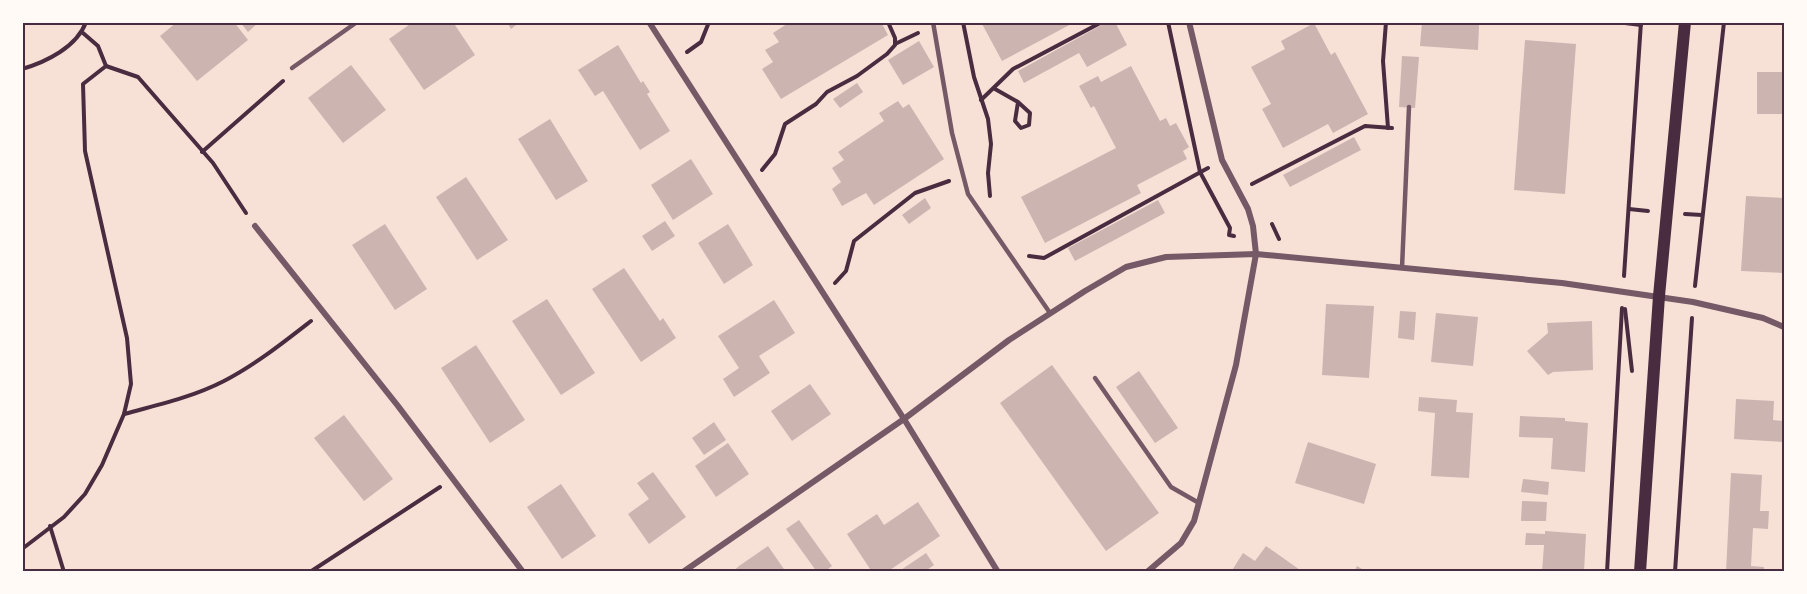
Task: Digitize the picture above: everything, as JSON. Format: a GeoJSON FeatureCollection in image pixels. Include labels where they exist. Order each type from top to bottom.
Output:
{"type":"FeatureCollection","features":[{"type":"Feature","properties":{"kind":"main road"},"geometry":{"type":"LineString","coordinates":[[1640,572],[1659,296],[1685,22]]}},
{"type":"Feature","properties":{"kind":"street"},"geometry":{"type":"LineString","coordinates":[[649,22],[904,419],[999,572]]}},
{"type":"Feature","properties":{"kind":"street"},"geometry":{"type":"LineString","coordinates":[[1147,572],[1180,543],[1194,521],[1236,365],[1256,254],[1253,226],[1248,209],[1222,160],[1189,22]]}},
{"type":"Feature","properties":{"kind":"street"},"geometry":{"type":"LineString","coordinates":[[255,226],[454,477],[523,572]]}},
{"type":"Feature","properties":{"kind":"street"},"geometry":{"type":"LineString","coordinates":[[683,572],[904,419],[1010,340],[1126,267],[1166,257],[1256,254],[1623,291],[1659,296],[1763,318],[1785,327]]}},
{"type":"Feature","properties":{"kind":"lane"},"geometry":{"type":"LineString","coordinates":[[292,68],[357,22]]}},
{"type":"Feature","properties":{"kind":"lane"},"geometry":{"type":"LineString","coordinates":[[933,24],[952,133],[968,194],[1050,314]]}},
{"type":"Feature","properties":{"kind":"lane"},"geometry":{"type":"LineString","coordinates":[[1402,268],[1409,107]]}},
{"type":"Feature","properties":{"kind":"lane"},"geometry":{"type":"LineString","coordinates":[[1095,378],[1171,487],[1199,503]]}},
{"type":"Feature","properties":{"kind":"path"},"geometry":{"type":"LineString","coordinates":[[22,69],[43,63],[83,33],[86,22]]}},
{"type":"Feature","properties":{"kind":"path"},"geometry":{"type":"LineString","coordinates":[[674,62],[701,42],[709,22]]}},
{"type":"Feature","properties":{"kind":"path"},"geometry":{"type":"LineString","coordinates":[[888,22],[895,38],[895,45]]}},
{"type":"Feature","properties":{"kind":"path"},"geometry":{"type":"LineString","coordinates":[[963,22],[981,100],[988,119],[991,144],[988,173],[990,198]]}},
{"type":"Feature","properties":{"kind":"path"},"geometry":{"type":"LineString","coordinates":[[981,100],[995,89],[999,81],[1013,69],[1102,22]]}},
{"type":"Feature","properties":{"kind":"path"},"geometry":{"type":"LineString","coordinates":[[1386,22],[1383,61],[1388,128]]}},
{"type":"Feature","properties":{"kind":"path"},"geometry":{"type":"LineString","coordinates":[[1606,572],[1641,24],[1617,22]]}},
{"type":"Feature","properties":{"kind":"path"},"geometry":{"type":"LineString","coordinates":[[752,182],[775,154],[785,124],[816,104],[826,92],[857,76],[887,54],[895,45],[933,24]]}},
{"type":"Feature","properties":{"kind":"path"},"geometry":{"type":"LineString","coordinates":[[83,33],[98,46],[106,66],[138,77],[202,152],[255,226]]}},
{"type":"Feature","properties":{"kind":"path"},"geometry":{"type":"LineString","coordinates":[[22,549],[64,517],[85,494],[102,465],[124,414],[130,384],[127,338],[85,151],[83,84],[106,66]]}},
{"type":"Feature","properties":{"kind":"path"},"geometry":{"type":"LineString","coordinates":[[202,152],[278,88],[292,68]]}},
{"type":"Feature","properties":{"kind":"path"},"geometry":{"type":"LineString","coordinates":[[995,89],[1018,102],[1030,113],[1029,125],[1021,128],[1015,121],[1018,102]]}},
{"type":"Feature","properties":{"kind":"path"},"geometry":{"type":"LineString","coordinates":[[1251,184],[1365,126],[1408,130]]}},
{"type":"Feature","properties":{"kind":"path"},"geometry":{"type":"LineString","coordinates":[[1008,254],[1044,258],[1222,160]]}},
{"type":"Feature","properties":{"kind":"path"},"geometry":{"type":"LineString","coordinates":[[1246,174],[1256,193]]}},
{"type":"Feature","properties":{"kind":"path"},"geometry":{"type":"LineString","coordinates":[[824,294],[846,271],[854,241],[915,193],[963,175]]}},
{"type":"Feature","properties":{"kind":"path"},"geometry":{"type":"LineString","coordinates":[[1270,221],[1279,239],[1290,240]]}},
{"type":"Feature","properties":{"kind":"path"},"geometry":{"type":"LineString","coordinates":[[124,414],[172,402],[224,381],[277,347],[324,311]]}},
{"type":"Feature","properties":{"kind":"path"},"geometry":{"type":"LineString","coordinates":[[310,572],[454,477]]}},
{"type":"Feature","properties":{"kind":"path"},"geometry":{"type":"LineString","coordinates":[[50,526],[64,572]]}},
{"type":"Feature","properties":{"kind":"building"},"geometry":{"type":"Polygon","coordinates":[[[177,22],[234,22],[248,40],[197,81],[160,36],[177,22]]]}},
{"type":"Feature","properties":{"kind":"building"},"geometry":{"type":"Polygon","coordinates":[[[240,22],[259,22],[248,32],[240,22]]]}},
{"type":"Feature","properties":{"kind":"building"},"geometry":{"type":"Polygon","coordinates":[[[413,22],[453,22],[475,55],[424,90],[389,39],[413,22]]]}},
{"type":"Feature","properties":{"kind":"building"},"geometry":{"type":"Polygon","coordinates":[[[507,22],[520,22],[511,29],[507,22]]]}},
{"type":"Feature","properties":{"kind":"building"},"geometry":{"type":"Polygon","coordinates":[[[790,22],[881,22],[888,35],[781,99],[762,69],[773,62],[765,50],[779,42],[773,33],[790,22]]]}},
{"type":"Feature","properties":{"kind":"building"},"geometry":{"type":"Polygon","coordinates":[[[981,22],[1075,22],[1002,61],[981,22]]]}},
{"type":"Feature","properties":{"kind":"building"},"geometry":{"type":"Polygon","coordinates":[[[1107,22],[1115,22],[1127,45],[1087,67],[1079,53],[1024,83],[1018,71],[1107,22]]]}},
{"type":"Feature","properties":{"kind":"building"},"geometry":{"type":"Polygon","coordinates":[[[1422,22],[1479,25],[1478,50],[1420,46],[1422,22]]]}},
{"type":"Feature","properties":{"kind":"building"},"geometry":{"type":"Polygon","coordinates":[[[1314,23],[1331,55],[1335,52],[1368,114],[1333,133],[1328,124],[1283,148],[1262,109],[1271,104],[1251,67],[1285,49],[1281,41],[1314,23]]]}},
{"type":"Feature","properties":{"kind":"building"},"geometry":{"type":"Polygon","coordinates":[[[1525,40],[1576,44],[1565,194],[1514,190],[1525,40]]]}},
{"type":"Feature","properties":{"kind":"building"},"geometry":{"type":"Polygon","coordinates":[[[919,41],[934,67],[903,85],[888,60],[919,41]]]}},
{"type":"Feature","properties":{"kind":"building"},"geometry":{"type":"Polygon","coordinates":[[[618,45],[641,83],[643,81],[650,92],[647,94],[670,131],[640,150],[603,91],[595,96],[578,70],[618,45]]]}},
{"type":"Feature","properties":{"kind":"building"},"geometry":{"type":"Polygon","coordinates":[[[1402,56],[1419,57],[1415,108],[1399,107],[1402,56]]]}},
{"type":"Feature","properties":{"kind":"building"},"geometry":{"type":"Polygon","coordinates":[[[351,65],[386,110],[343,143],[308,98],[351,65]]]}},
{"type":"Feature","properties":{"kind":"building"},"geometry":{"type":"Polygon","coordinates":[[[1131,66],[1160,121],[1166,118],[1170,126],[1176,123],[1189,147],[1183,151],[1187,159],[1137,185],[1141,193],[1045,243],[1021,197],[1116,148],[1094,106],[1091,108],[1079,86],[1098,76],[1101,82],[1131,66]]]}},
{"type":"Feature","properties":{"kind":"building"},"geometry":{"type":"Polygon","coordinates":[[[1757,72],[1784,72],[1784,114],[1757,114],[1757,72]]]}},
{"type":"Feature","properties":{"kind":"building"},"geometry":{"type":"Polygon","coordinates":[[[857,83],[863,92],[840,108],[833,99],[857,83]]]}},
{"type":"Feature","properties":{"kind":"building"},"geometry":{"type":"Polygon","coordinates":[[[898,101],[903,108],[909,104],[944,159],[874,205],[866,193],[842,206],[832,189],[841,182],[832,168],[844,160],[838,152],[884,121],[879,113],[898,101]]]}},
{"type":"Feature","properties":{"kind":"building"},"geometry":{"type":"Polygon","coordinates":[[[550,119],[588,181],[556,200],[518,139],[550,119]]]}},
{"type":"Feature","properties":{"kind":"building"},"geometry":{"type":"Polygon","coordinates":[[[1354,137],[1361,150],[1290,187],[1283,175],[1354,137]]]}},
{"type":"Feature","properties":{"kind":"building"},"geometry":{"type":"Polygon","coordinates":[[[691,159],[713,194],[673,220],[651,185],[691,159]]]}},
{"type":"Feature","properties":{"kind":"building"},"geometry":{"type":"Polygon","coordinates":[[[466,177],[508,240],[477,260],[436,197],[466,177]]]}},
{"type":"Feature","properties":{"kind":"building"},"geometry":{"type":"Polygon","coordinates":[[[1746,196],[1784,198],[1784,273],[1741,271],[1746,196]]]}},
{"type":"Feature","properties":{"kind":"building"},"geometry":{"type":"Polygon","coordinates":[[[925,198],[931,208],[909,224],[902,215],[925,198]]]}},
{"type":"Feature","properties":{"kind":"building"},"geometry":{"type":"Polygon","coordinates":[[[1158,200],[1165,213],[1075,261],[1068,248],[1158,200]]]}},
{"type":"Feature","properties":{"kind":"building"},"geometry":{"type":"Polygon","coordinates":[[[665,221],[675,236],[652,251],[642,236],[665,221]]]}},
{"type":"Feature","properties":{"kind":"building"},"geometry":{"type":"Polygon","coordinates":[[[385,224],[427,289],[395,310],[352,245],[385,224]]]}},
{"type":"Feature","properties":{"kind":"building"},"geometry":{"type":"Polygon","coordinates":[[[728,224],[753,265],[724,284],[698,243],[728,224]]]}},
{"type":"Feature","properties":{"kind":"building"},"geometry":{"type":"Polygon","coordinates":[[[624,268],[660,321],[663,318],[676,338],[641,362],[592,289],[624,268]]]}},
{"type":"Feature","properties":{"kind":"building"},"geometry":{"type":"Polygon","coordinates":[[[547,299],[595,373],[561,395],[512,321],[547,299]]]}},
{"type":"Feature","properties":{"kind":"building"},"geometry":{"type":"Polygon","coordinates":[[[774,300],[795,333],[759,356],[770,373],[734,397],[723,379],[739,368],[718,336],[774,300]]]}},
{"type":"Feature","properties":{"kind":"building"},"geometry":{"type":"Polygon","coordinates":[[[1326,304],[1374,306],[1369,378],[1322,375],[1326,304]]]}},
{"type":"Feature","properties":{"kind":"building"},"geometry":{"type":"Polygon","coordinates":[[[1400,311],[1416,312],[1414,340],[1398,338],[1400,311]]]}},
{"type":"Feature","properties":{"kind":"building"},"geometry":{"type":"Polygon","coordinates":[[[1436,313],[1478,317],[1473,366],[1431,362],[1436,313]]]}},
{"type":"Feature","properties":{"kind":"building"},"geometry":{"type":"Polygon","coordinates":[[[1592,321],[1593,370],[1553,372],[1548,375],[1527,351],[1548,333],[1547,323],[1592,321]]]}},
{"type":"Feature","properties":{"kind":"building"},"geometry":{"type":"Polygon","coordinates":[[[476,345],[525,420],[490,443],[441,368],[476,345]]]}},
{"type":"Feature","properties":{"kind":"building"},"geometry":{"type":"Polygon","coordinates":[[[1052,365],[1159,513],[1106,551],[1000,403],[1052,365]]]}},
{"type":"Feature","properties":{"kind":"building"},"geometry":{"type":"Polygon","coordinates":[[[1139,371],[1178,428],[1155,443],[1116,387],[1139,371]]]}},
{"type":"Feature","properties":{"kind":"building"},"geometry":{"type":"Polygon","coordinates":[[[810,384],[831,414],[792,441],[771,411],[810,384]]]}},
{"type":"Feature","properties":{"kind":"building"},"geometry":{"type":"Polygon","coordinates":[[[1419,397],[1457,400],[1456,412],[1473,413],[1469,478],[1431,476],[1435,413],[1418,411],[1419,397]]]}},
{"type":"Feature","properties":{"kind":"building"},"geometry":{"type":"Polygon","coordinates":[[[1736,399],[1774,401],[1773,420],[1784,421],[1784,442],[1734,439],[1736,399]]]}},
{"type":"Feature","properties":{"kind":"building"},"geometry":{"type":"Polygon","coordinates":[[[344,415],[393,479],[364,501],[314,438],[344,415]]]}},
{"type":"Feature","properties":{"kind":"building"},"geometry":{"type":"Polygon","coordinates":[[[1520,416],[1565,418],[1565,421],[1588,423],[1585,472],[1551,469],[1553,438],[1519,437],[1520,416]]]}},
{"type":"Feature","properties":{"kind":"building"},"geometry":{"type":"Polygon","coordinates":[[[714,422],[726,440],[704,455],[692,438],[714,422]]]}},
{"type":"Feature","properties":{"kind":"building"},"geometry":{"type":"Polygon","coordinates":[[[1308,442],[1376,464],[1364,504],[1295,483],[1308,442]]]}},
{"type":"Feature","properties":{"kind":"building"},"geometry":{"type":"Polygon","coordinates":[[[728,443],[749,474],[716,497],[695,466],[728,443]]]}},
{"type":"Feature","properties":{"kind":"building"},"geometry":{"type":"Polygon","coordinates":[[[653,472],[686,517],[649,544],[628,514],[649,499],[637,483],[653,472]]]}},
{"type":"Feature","properties":{"kind":"building"},"geometry":{"type":"Polygon","coordinates":[[[1731,473],[1762,475],[1760,511],[1769,511],[1768,529],[1753,528],[1751,566],[1764,567],[1764,572],[1726,572],[1731,473]]]}},
{"type":"Feature","properties":{"kind":"building"},"geometry":{"type":"Polygon","coordinates":[[[1523,479],[1549,482],[1548,495],[1521,492],[1523,479]]]}},
{"type":"Feature","properties":{"kind":"building"},"geometry":{"type":"Polygon","coordinates":[[[561,484],[596,536],[562,559],[527,507],[561,484]]]}},
{"type":"Feature","properties":{"kind":"building"},"geometry":{"type":"Polygon","coordinates":[[[1522,501],[1547,502],[1546,521],[1521,521],[1522,501]]]}},
{"type":"Feature","properties":{"kind":"building"},"geometry":{"type":"Polygon","coordinates":[[[918,502],[940,536],[887,572],[872,572],[847,534],[877,514],[884,525],[918,502]]]}},
{"type":"Feature","properties":{"kind":"building"},"geometry":{"type":"Polygon","coordinates":[[[799,520],[832,566],[824,572],[817,572],[786,529],[799,520]]]}},
{"type":"Feature","properties":{"kind":"building"},"geometry":{"type":"Polygon","coordinates":[[[1545,531],[1586,534],[1584,572],[1542,572],[1544,545],[1525,545],[1526,533],[1545,534],[1545,531]]]}},
{"type":"Feature","properties":{"kind":"building"},"geometry":{"type":"Polygon","coordinates":[[[768,546],[786,572],[732,572],[739,566],[768,546]]]}},
{"type":"Feature","properties":{"kind":"building"},"geometry":{"type":"Polygon","coordinates":[[[1266,546],[1303,572],[1231,572],[1243,553],[1255,561],[1266,546]]]}},
{"type":"Feature","properties":{"kind":"building"},"geometry":{"type":"Polygon","coordinates":[[[926,553],[934,565],[924,572],[898,572],[926,553]]]}},
{"type":"Feature","properties":{"kind":"building"},"geometry":{"type":"Polygon","coordinates":[[[1357,566],[1367,572],[1354,572],[1357,566]]]}}]}
